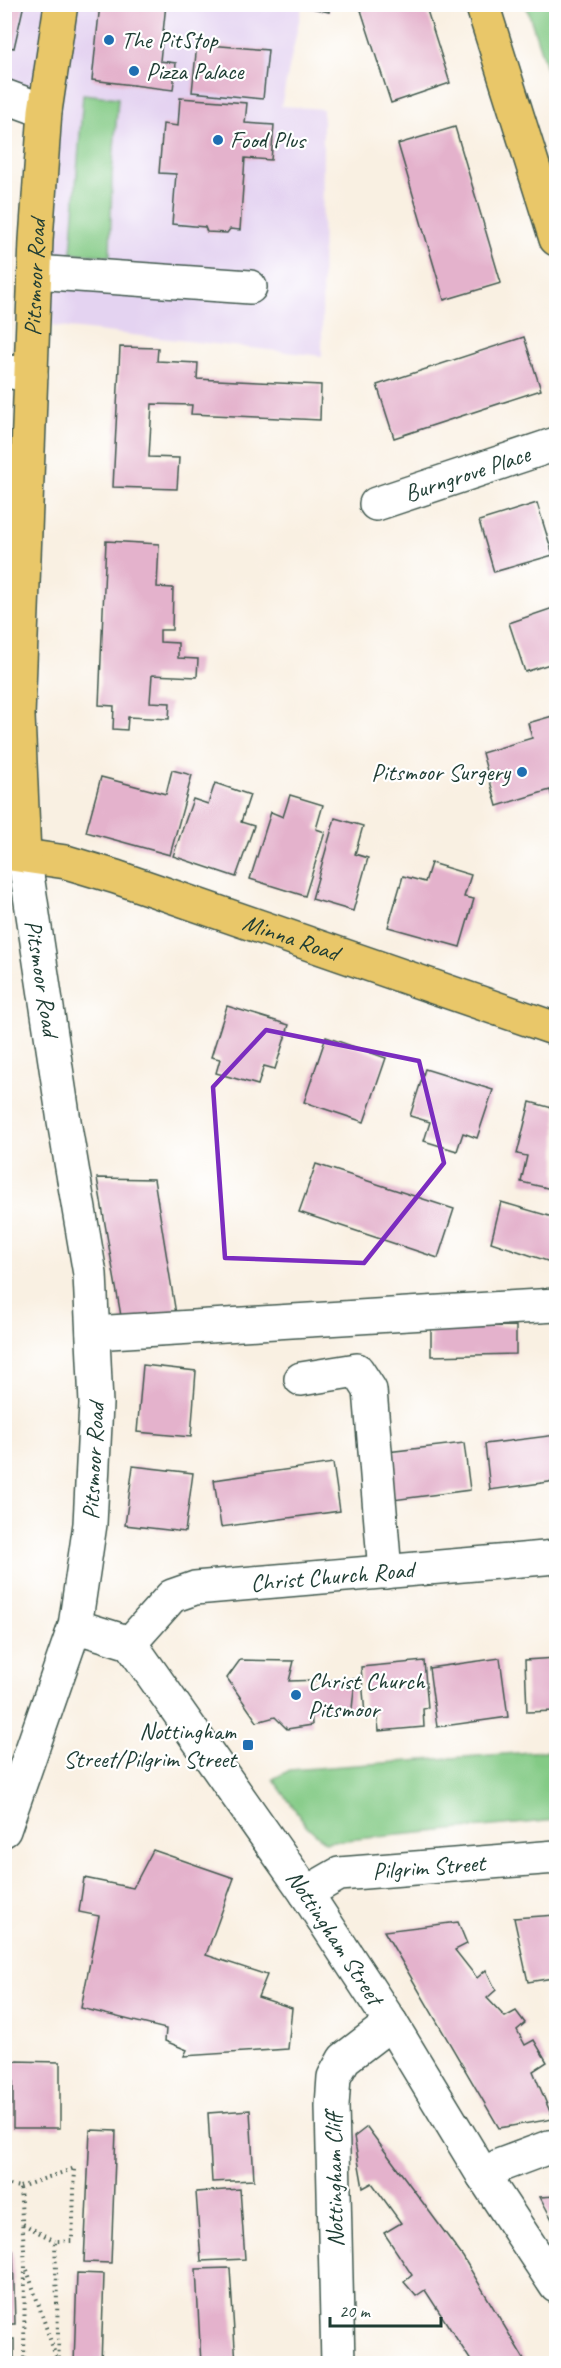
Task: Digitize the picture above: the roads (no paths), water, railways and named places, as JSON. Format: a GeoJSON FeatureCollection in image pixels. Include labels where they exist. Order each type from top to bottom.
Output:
{"type":"FeatureCollection","features":[{"type":"Feature","properties":{"kind":"main road","name":"Pitsmoor Road"},"geometry":{"type":"LineString","coordinates":[[14,854],[11,724],[18,373],[35,272],[45,111],[61,4]]}},
{"type":"Feature","properties":{"kind":"main road"},"geometry":{"type":"LineString","coordinates":[[482,4],[556,238]]}},
{"type":"Feature","properties":{"kind":"main road","name":"Minna Road"},"geometry":{"type":"LineString","coordinates":[[14,854],[66,862],[116,877],[556,1029]]}},
{"type":"Feature","properties":{"kind":"street"},"geometry":{"type":"LineString","coordinates":[[4,96],[45,111]]}},
{"type":"Feature","properties":{"kind":"street"},"geometry":{"type":"LineString","coordinates":[[35,272],[250,287]]}},
{"type":"Feature","properties":{"kind":"street","name":"Burngrove Place"},"geometry":{"type":"LineString","coordinates":[[376,504],[556,444]]}},
{"type":"Feature","properties":{"kind":"street","name":"Pitsmoor Road"},"geometry":{"type":"LineString","coordinates":[[4,1830],[75,1626],[90,1524],[96,1404],[90,1274],[14,854]]}},
{"type":"Feature","properties":{"kind":"street"},"geometry":{"type":"LineString","coordinates":[[93,1333],[556,1305]]}},
{"type":"Feature","properties":{"kind":"street"},"geometry":{"type":"LineString","coordinates":[[301,1379],[357,1370],[370,1390],[385,1572]]}},
{"type":"Feature","properties":{"kind":"street","name":"Christ Church Road"},"geometry":{"type":"LineString","coordinates":[[130,1643],[172,1596],[195,1588],[556,1557]]}},
{"type":"Feature","properties":{"kind":"street"},"geometry":{"type":"LineString","coordinates":[[75,1626],[130,1643]]}},
{"type":"Feature","properties":{"kind":"street","name":"Nottingham Street"},"geometry":{"type":"LineString","coordinates":[[130,1643],[306,1893],[391,2023],[483,2175],[556,2286]]}},
{"type":"Feature","properties":{"kind":"street","name":"Pilgrim Street"},"geometry":{"type":"LineString","coordinates":[[306,1893],[339,1874],[556,1857]]}},
{"type":"Feature","properties":{"kind":"street","name":"Nottingham Cliff"},"geometry":{"type":"LineString","coordinates":[[338,2364],[332,2106],[334,2077],[344,2059],[391,2023]]}},
{"type":"Feature","properties":{"kind":"street"},"geometry":{"type":"LineString","coordinates":[[483,2175],[501,2165],[556,2146]]}},
{"type":"Feature","properties":{"kind":"place","name":"The PitStop"},"geometry":{"type":"Point","coordinates":[109,40]}},
{"type":"Feature","properties":{"kind":"place","name":"Pizza Palace"},"geometry":{"type":"Point","coordinates":[134,71]}},
{"type":"Feature","properties":{"kind":"place","name":"Food Plus"},"geometry":{"type":"Point","coordinates":[218,140]}},
{"type":"Feature","properties":{"kind":"place","name":"Pitsmoor Surgery"},"geometry":{"type":"Point","coordinates":[522,772]}},
{"type":"Feature","properties":{"kind":"place","name":"Christ Church Pitsmoor"},"geometry":{"type":"Point","coordinates":[296,1695]}},
{"type":"Feature","properties":{"kind":"place","name":"Nottingham Street/Pilgrim Street"},"geometry":{"type":"Point","coordinates":[248,1745]}}]}
